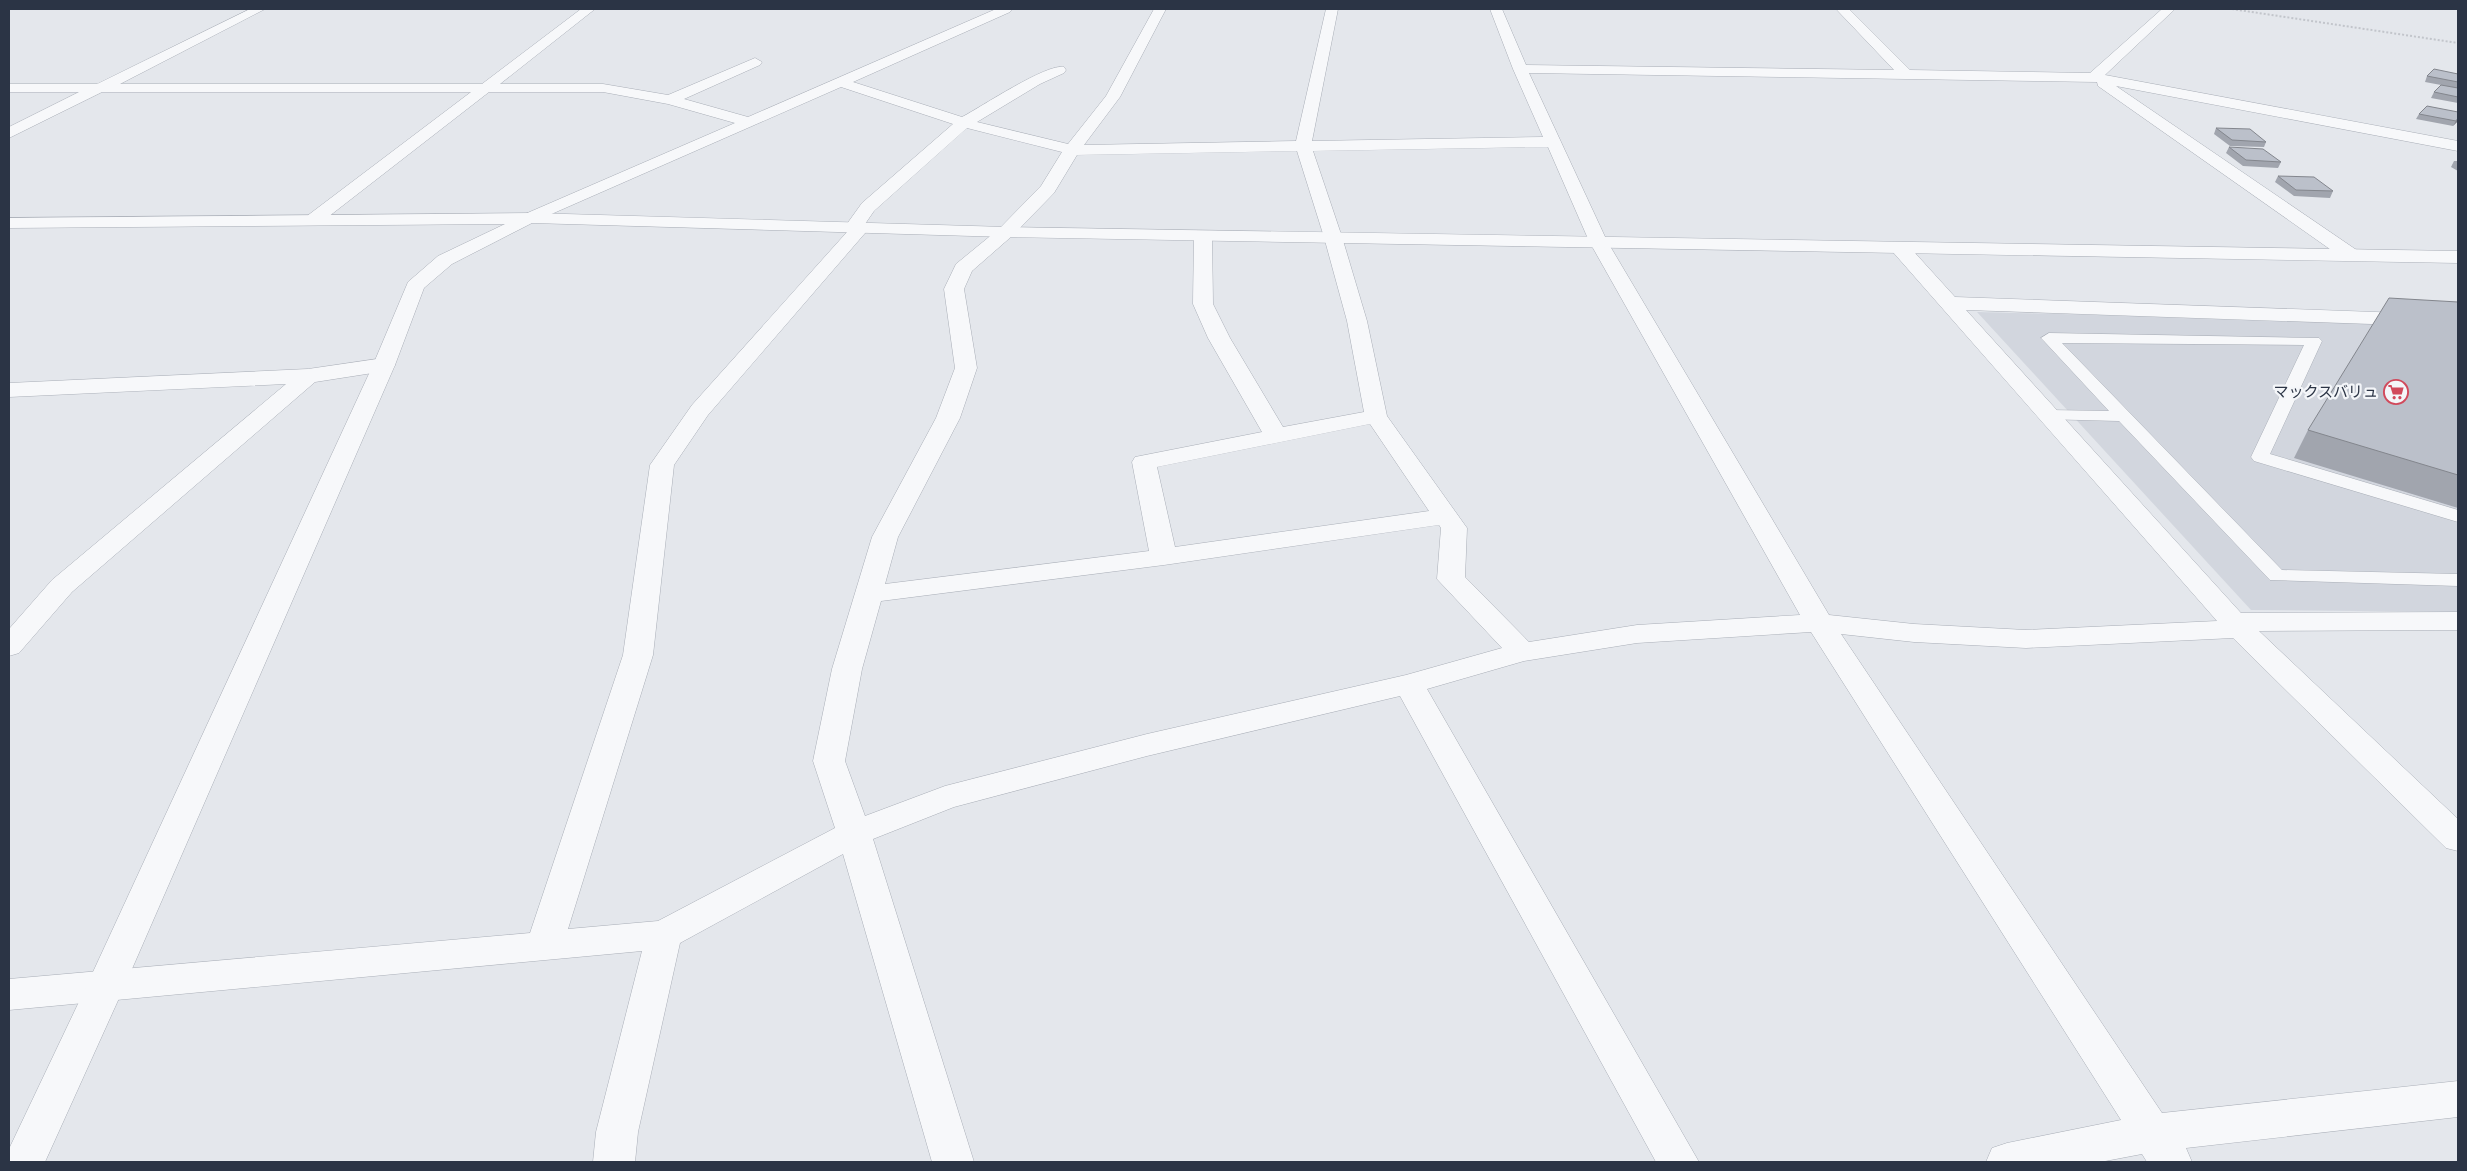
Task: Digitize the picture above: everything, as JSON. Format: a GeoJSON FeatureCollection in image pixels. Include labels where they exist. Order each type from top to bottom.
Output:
{"type":"FeatureCollection","features":[{"type":"Feature","properties":{"kind":"street"},"geometry":{"type":"LineString","coordinates":[[9,133],[259,9]]}},
{"type":"Feature","properties":{"kind":"street"},"geometry":{"type":"LineString","coordinates":[[313,220],[589,9]]}},
{"type":"Feature","properties":{"kind":"street"},"geometry":{"type":"LineString","coordinates":[[24,1162],[106,986],[384,365],[415,286],[445,260],[530,218],[1006,9]]}},
{"type":"Feature","properties":{"kind":"street"},"geometry":{"type":"LineString","coordinates":[[953,1162],[854,833],[829,761],[847,669],[885,536],[948,418],[966,368],[954,289],[963,268],[1006,232],[1048,189],[1072,150],[1113,97],[1160,9]]}},
{"type":"Feature","properties":{"kind":"street"},"geometry":{"type":"LineString","coordinates":[[1332,9],[1303,146],[1333,237],[1357,321],[1376,416],[1454,528],[1451,579],[1522,652]]}},
{"type":"Feature","properties":{"kind":"street"},"geometry":{"type":"LineString","coordinates":[[1496,9],[1520,68],[1598,242],[1820,623],[2162,1147]]}},
{"type":"Feature","properties":{"kind":"street"},"geometry":{"type":"LineString","coordinates":[[1842,9],[1907,75]]}},
{"type":"Feature","properties":{"kind":"street"},"geometry":{"type":"LineString","coordinates":[[2094,77],[2169,9]]}},
{"type":"Feature","properties":{"kind":"street"},"geometry":{"type":"LineString","coordinates":[[670,100],[755,62]]}},
{"type":"Feature","properties":{"kind":"street"},"geometry":{"type":"LineString","coordinates":[[1520,68],[2094,77],[2458,146]]}},
{"type":"Feature","properties":{"kind":"street"},"geometry":{"type":"LineString","coordinates":[[544,946],[638,655],[662,465],[700,410],[857,228],[868,207],[964,123],[1035,81],[1059,70]]}},
{"type":"Feature","properties":{"kind":"street"},"geometry":{"type":"LineString","coordinates":[[2094,77],[2351,255]]}},
{"type":"Feature","properties":{"kind":"street"},"geometry":{"type":"LineString","coordinates":[[840,82],[964,123],[1072,150],[1554,142]]}},
{"type":"Feature","properties":{"kind":"street"},"geometry":{"type":"LineString","coordinates":[[9,88],[603,88],[670,100],[749,122]]}},
{"type":"Feature","properties":{"kind":"street"},"geometry":{"type":"LineString","coordinates":[[9,224],[530,218],[1006,232],[2458,257]]}},
{"type":"Feature","properties":{"kind":"street"},"geometry":{"type":"LineString","coordinates":[[1203,235],[1203,304],[1218,338],[1276,436]]}},
{"type":"Feature","properties":{"kind":"street"},"geometry":{"type":"LineString","coordinates":[[1899,247],[2236,626],[2458,839]]}},
{"type":"Feature","properties":{"kind":"street"},"geometry":{"type":"LineString","coordinates":[[1949,303],[2458,321]]}},
{"type":"Feature","properties":{"kind":"street"},"geometry":{"type":"LineString","coordinates":[[9,390],[308,376],[384,365]]}},
{"type":"Feature","properties":{"kind":"street"},"geometry":{"type":"LineString","coordinates":[[9,648],[62,586],[308,376]]}},
{"type":"Feature","properties":{"kind":"street"},"geometry":{"type":"LineString","coordinates":[[1164,557],[1144,462],[1376,416]]}},
{"type":"Feature","properties":{"kind":"street"},"geometry":{"type":"LineString","coordinates":[[868,594],[1164,557],[1445,516]]}},
{"type":"Feature","properties":{"kind":"street"},"geometry":{"type":"LineString","coordinates":[[9,995],[664,934],[854,833],[955,796],[1147,745],[1409,684],[1522,652],[1638,634],[1820,623],[1914,633],[2026,639],[2236,626],[2458,621]]}},
{"type":"Feature","properties":{"kind":"street"},"geometry":{"type":"LineString","coordinates":[[1409,684],[1678,1162]]}},
{"type":"Feature","properties":{"kind":"street"},"geometry":{"type":"LineString","coordinates":[[614,1162],[616,1132],[664,934]]}},
{"type":"Feature","properties":{"kind":"street"},"geometry":{"type":"LineString","coordinates":[[2007,1162],[2162,1147],[2458,1099]]}},
{"type":"Feature","properties":{"kind":"lane"},"geometry":{"type":"LineString","coordinates":[[2458,516],[2260,457],[2314,341],[2049,338],[2277,576],[2458,580]]}},
{"type":"Feature","properties":{"kind":"lane"},"geometry":{"type":"LineString","coordinates":[[2048,415],[2123,416]]}},
{"type":"Feature","properties":{"kind":"path"},"geometry":{"type":"LineString","coordinates":[[2232,9],[2250,10],[2458,43]]}},
{"type":"Feature","properties":{"kind":"shaded area"},"geometry":{"type":"Polygon","coordinates":[[[1977,312],[2458,324],[2458,612],[2251,610],[1977,312]]]}},
{"type":"Feature","properties":{"kind":"building"},"geometry":{"type":"Polygon","coordinates":[[[2434,69],[2458,74],[2458,82],[2427,76],[2434,69]]]}},
{"type":"Feature","properties":{"kind":"building"},"geometry":{"type":"Polygon","coordinates":[[[2441,85],[2458,88],[2458,97],[2434,92],[2441,85]]]}},
{"type":"Feature","properties":{"kind":"building"},"geometry":{"type":"Polygon","coordinates":[[[2427,106],[2458,112],[2458,118],[2456,121],[2419,114],[2427,106]]]}},
{"type":"Feature","properties":{"kind":"building"},"geometry":{"type":"Polygon","coordinates":[[[2216,128],[2250,129],[2266,142],[2232,140],[2216,128]]]}},
{"type":"Feature","properties":{"kind":"building"},"geometry":{"type":"Polygon","coordinates":[[[2229,147],[2263,149],[2281,162],[2246,160],[2229,147]]]}},
{"type":"Feature","properties":{"kind":"building"},"geometry":{"type":"Polygon","coordinates":[[[2278,176],[2314,177],[2333,191],[2296,190],[2278,176]]]}},
{"type":"Feature","properties":{"kind":"building","name":"マックスバリュ"},"geometry":{"type":"Polygon","coordinates":[[[2389,298],[2458,302],[2458,475],[2308,430],[2389,298]]]}},
{"type":"Feature","properties":{"kind":"place","name":"マックスバリュ"},"geometry":{"type":"Point","coordinates":[2396,392]}}]}
